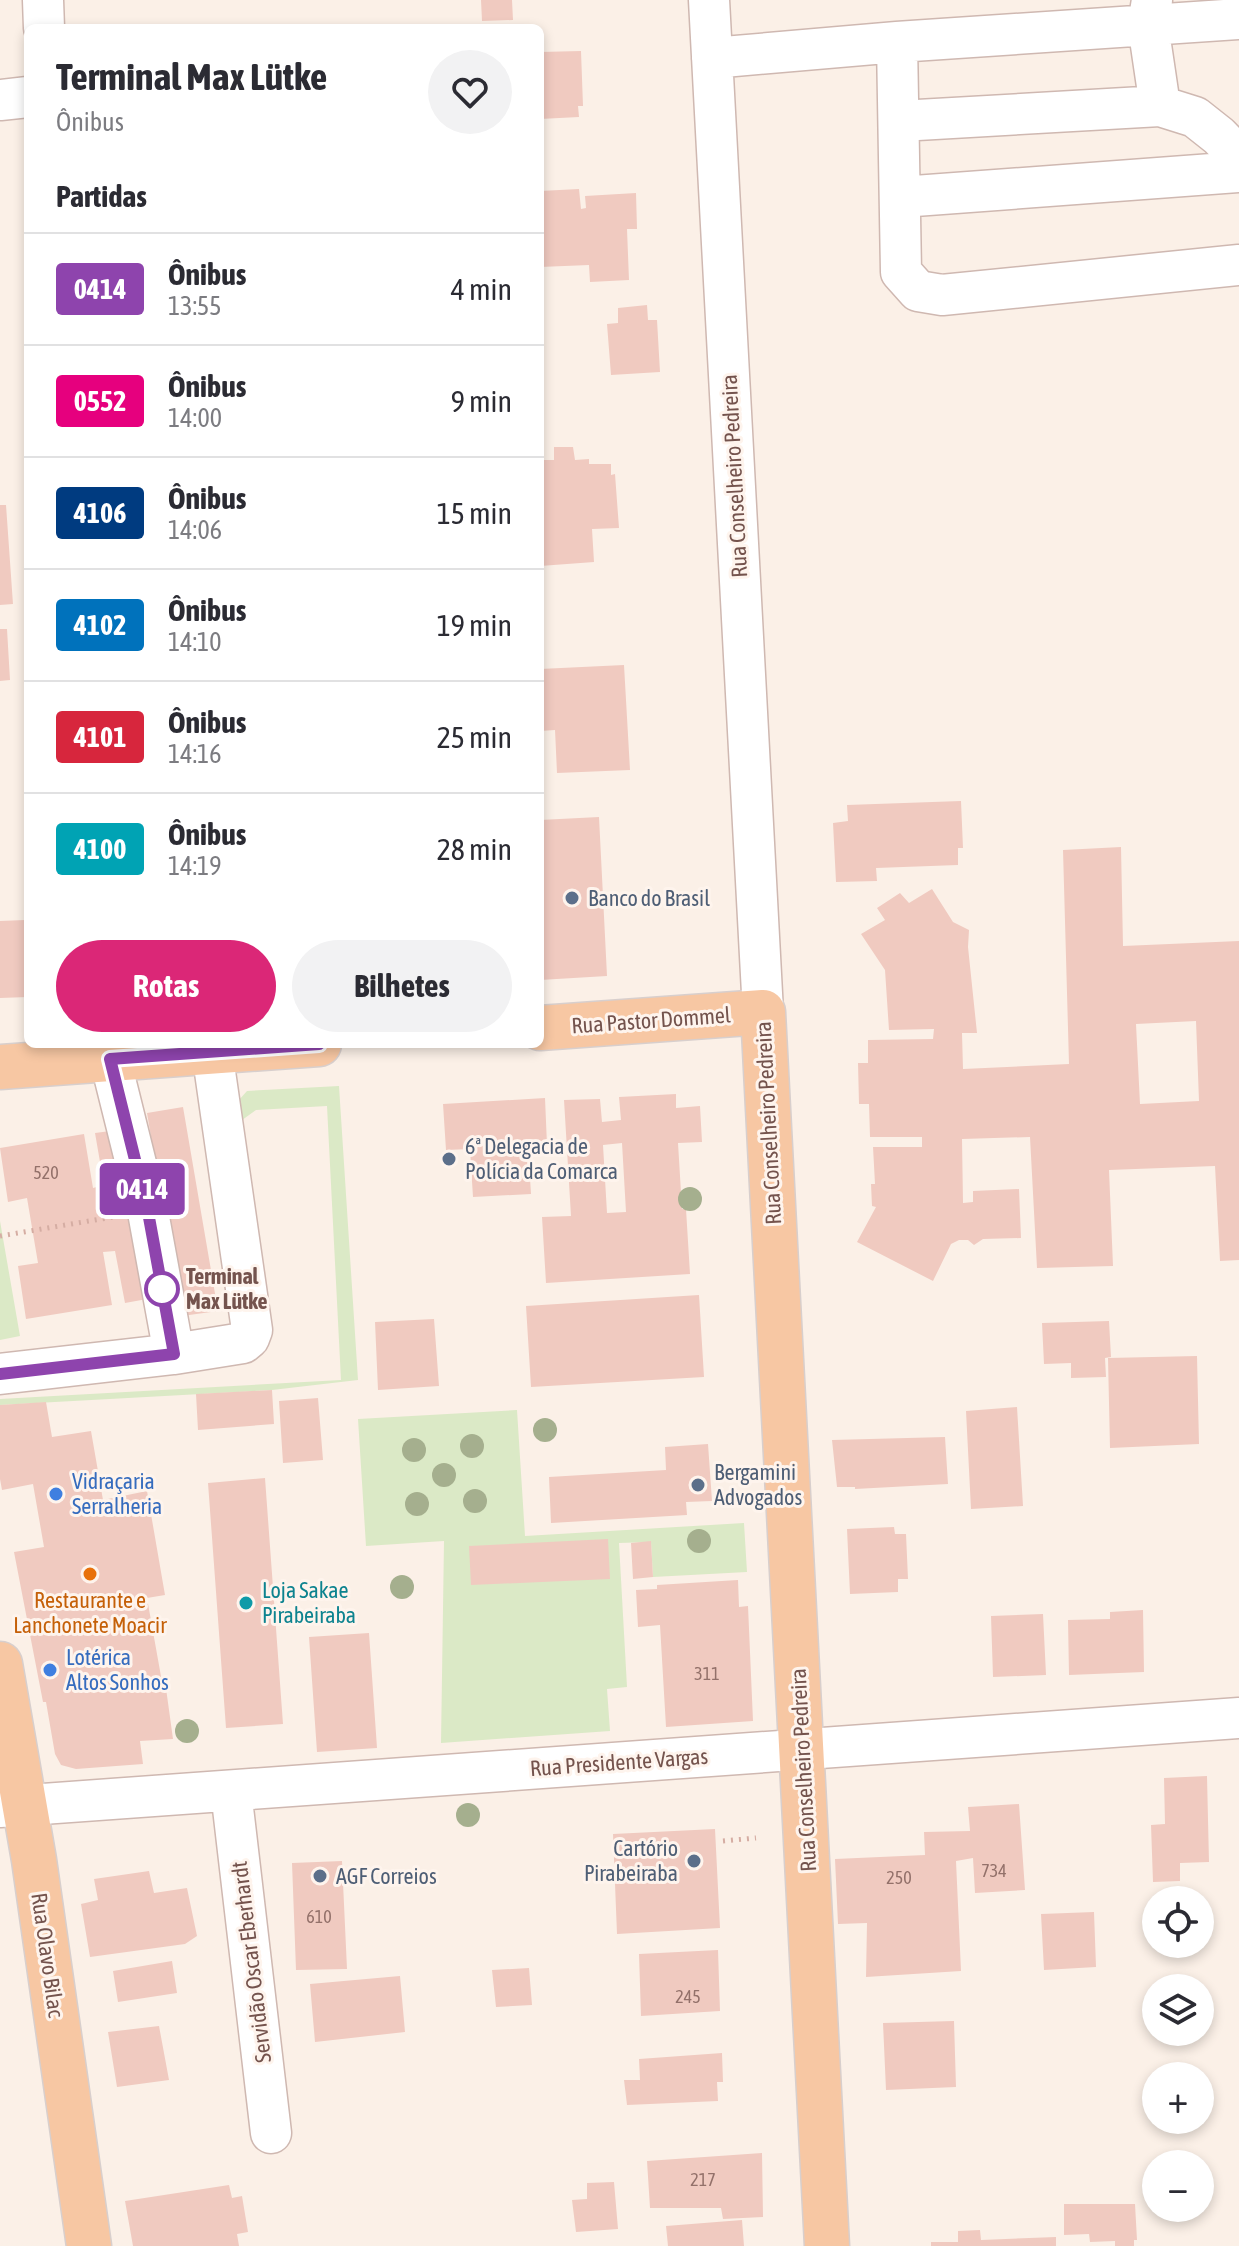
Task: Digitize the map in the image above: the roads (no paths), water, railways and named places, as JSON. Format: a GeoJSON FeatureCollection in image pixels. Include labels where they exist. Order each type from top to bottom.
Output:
{"type":"FeatureCollection","features":[{"type":"Feature","properties":{"kind":"main road","name":"Rua Pastor Dommel"},"geometry":{"type":"LineString","coordinates":[[544,1028],[763,1012]]}},
{"type":"Feature","properties":{"kind":"main road","name":"Rua Conselheiro Pedreira"},"geometry":{"type":"LineString","coordinates":[[763,1012],[827,2246]]}},
{"type":"Feature","properties":{"kind":"main road"},"geometry":{"type":"LineString","coordinates":[[0,1067],[110,1052],[258,1048]]}},
{"type":"Feature","properties":{"kind":"main road","name":"Rua Olavo Bilac"},"geometry":{"type":"LineString","coordinates":[[0,1664],[13,1806],[89,2246]]}},
{"type":"Feature","properties":{"kind":"street"},"geometry":{"type":"LineString","coordinates":[[43,0],[44,24]]}},
{"type":"Feature","properties":{"kind":"street","name":"Rua Conselheiro Pedreira"},"geometry":{"type":"LineString","coordinates":[[709,0],[763,1012]]}},
{"type":"Feature","properties":{"kind":"street"},"geometry":{"type":"LineString","coordinates":[[712,58],[897,42],[1150,12],[1239,19]]}},
{"type":"Feature","properties":{"kind":"street"},"geometry":{"type":"LineString","coordinates":[[1150,12],[1160,106]]}},
{"type":"Feature","properties":{"kind":"street"},"geometry":{"type":"LineString","coordinates":[[897,42],[901,272],[918,291],[942,295],[1239,265]]}},
{"type":"Feature","properties":{"kind":"street"},"geometry":{"type":"LineString","coordinates":[[0,100],[24,97]]}},
{"type":"Feature","properties":{"kind":"street"},"geometry":{"type":"LineString","coordinates":[[900,121],[1160,106],[1195,117],[1239,157]]}},
{"type":"Feature","properties":{"kind":"street"},"geometry":{"type":"LineString","coordinates":[[901,197],[1239,172]]}},
{"type":"Feature","properties":{"kind":"street"},"geometry":{"type":"LineString","coordinates":[[0,1374],[174,1354],[243,1343],[249,1338],[252,1330],[212,1051]]}},
{"type":"Feature","properties":{"kind":"street"},"geometry":{"type":"LineString","coordinates":[[110,1052],[148,1212],[174,1354]]}},
{"type":"Feature","properties":{"kind":"street","name":"Rua Presidente Vargas"},"geometry":{"type":"LineString","coordinates":[[13,1806],[1239,1718]]}},
{"type":"Feature","properties":{"kind":"street","name":"Servidão Oscar Eberhardt"},"geometry":{"type":"LineString","coordinates":[[231,1791],[271,2133]]}},
{"type":"Feature","properties":{"kind":"place","name":"Banco do Brasil"},"geometry":{"type":"Point","coordinates":[572,898]}},
{"type":"Feature","properties":{"kind":"place","name":"6ª Delegacia de Polícia da Comarca"},"geometry":{"type":"Point","coordinates":[449,1159]}},
{"type":"Feature","properties":{"kind":"place","name":"Terminal Max Lütke"},"geometry":{"type":"Point","coordinates":[162,1289]}},
{"type":"Feature","properties":{"kind":"place","name":"Bergamini Advogados"},"geometry":{"type":"Point","coordinates":[698,1485]}},
{"type":"Feature","properties":{"kind":"place","name":"Vidraçaria Serralheria"},"geometry":{"type":"Point","coordinates":[56,1494]}},
{"type":"Feature","properties":{"kind":"place","name":"Restaurante e Lanchonete Moacir"},"geometry":{"type":"Point","coordinates":[90,1574]}},
{"type":"Feature","properties":{"kind":"place","name":"Loja Sakae Pirabeiraba"},"geometry":{"type":"Point","coordinates":[246,1603]}},
{"type":"Feature","properties":{"kind":"place","name":"Lotérica Altos Sonhos"},"geometry":{"type":"Point","coordinates":[50,1670]}},
{"type":"Feature","properties":{"kind":"place","name":"Cartório Pirabeiraba"},"geometry":{"type":"Point","coordinates":[694,1861]}},
{"type":"Feature","properties":{"kind":"place","name":"AGF Correios"},"geometry":{"type":"Point","coordinates":[320,1876]}}]}
